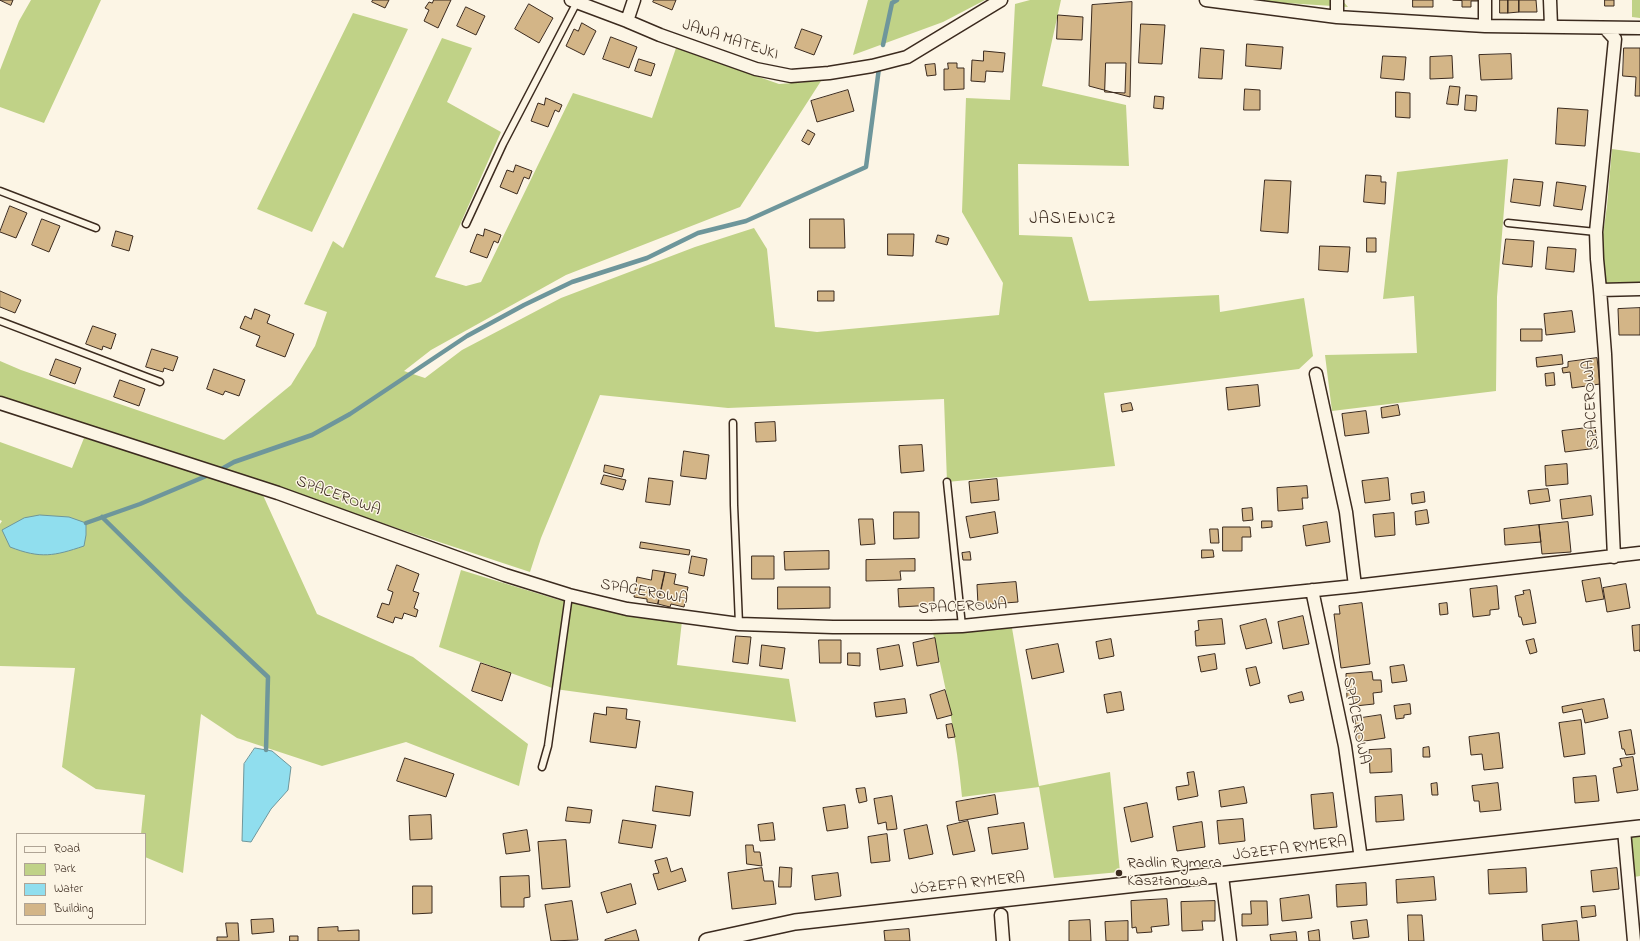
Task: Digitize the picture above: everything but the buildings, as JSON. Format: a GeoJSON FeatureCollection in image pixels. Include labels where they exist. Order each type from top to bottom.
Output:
{"type":"FeatureCollection","features":[{"type":"Feature","properties":{"kind":"street"},"geometry":{"type":"LineString","coordinates":[[627,21],[634,0]]}},
{"type":"Feature","properties":{"kind":"street","name":"JANA MATEJKI"},"geometry":{"type":"LineString","coordinates":[[574,1],[660,35],[756,69],[791,76],[829,73],[872,66],[907,57],[1001,0]]}},
{"type":"Feature","properties":{"kind":"street"},"geometry":{"type":"LineString","coordinates":[[1206,0],[1337,17],[1485,26],[1640,28]]}},
{"type":"Feature","properties":{"kind":"street"},"geometry":{"type":"LineString","coordinates":[[1337,0],[1337,17]]}},
{"type":"Feature","properties":{"kind":"street"},"geometry":{"type":"LineString","coordinates":[[1485,0],[1485,26]]}},
{"type":"Feature","properties":{"kind":"street"},"geometry":{"type":"LineString","coordinates":[[1550,0],[1551,26]]}},
{"type":"Feature","properties":{"kind":"street","name":"SPACEROWA"},"geometry":{"type":"LineString","coordinates":[[1605,28],[1615,39],[1596,232],[1605,354],[1614,556]]}},
{"type":"Feature","properties":{"kind":"street"},"geometry":{"type":"LineString","coordinates":[[1600,290],[1640,289]]}},
{"type":"Feature","properties":{"kind":"street"},"geometry":{"type":"LineString","coordinates":[[1316,374],[1346,512],[1355,586]]}},
{"type":"Feature","properties":{"kind":"street","name":"SPACEROWA"},"geometry":{"type":"LineString","coordinates":[[0,403],[278,493],[505,575],[569,595],[627,608],[739,624],[841,627],[962,626],[1355,586],[1640,553]]}},
{"type":"Feature","properties":{"kind":"street","name":"SPACEROWA"},"geometry":{"type":"LineString","coordinates":[[1312,590],[1345,746],[1361,859]]}},
{"type":"Feature","properties":{"kind":"street","name":"JÓZEFA RYMERA"},"geometry":{"type":"LineString","coordinates":[[707,941],[747,937],[795,922],[1222,876],[1640,828]]}},
{"type":"Feature","properties":{"kind":"street"},"geometry":{"type":"LineString","coordinates":[[1624,830],[1634,941]]}},
{"type":"Feature","properties":{"kind":"street"},"geometry":{"type":"LineString","coordinates":[[1222,876],[1230,941]]}},
{"type":"Feature","properties":{"kind":"street"},"geometry":{"type":"LineString","coordinates":[[1001,915],[1003,941]]}},
{"type":"Feature","properties":{"kind":"lane"},"geometry":{"type":"LineString","coordinates":[[466,224],[503,144],[574,1]]}},
{"type":"Feature","properties":{"kind":"lane"},"geometry":{"type":"LineString","coordinates":[[0,191],[96,228]]}},
{"type":"Feature","properties":{"kind":"lane"},"geometry":{"type":"LineString","coordinates":[[1508,223],[1596,232]]}},
{"type":"Feature","properties":{"kind":"lane"},"geometry":{"type":"LineString","coordinates":[[0,321],[160,382]]}},
{"type":"Feature","properties":{"kind":"lane"},"geometry":{"type":"LineString","coordinates":[[733,423],[734,505],[739,624]]}},
{"type":"Feature","properties":{"kind":"lane"},"geometry":{"type":"LineString","coordinates":[[947,482],[962,626]]}},
{"type":"Feature","properties":{"kind":"lane"},"geometry":{"type":"LineString","coordinates":[[542,767],[548,746],[569,595]]}},
{"type":"Feature","properties":{"kind":"green space"},"geometry":{"type":"Polygon","coordinates":[[[31,0],[101,0],[44,123],[0,107],[0,70],[19,21],[31,0]]]}},
{"type":"Feature","properties":{"kind":"green space"},"geometry":{"type":"Polygon","coordinates":[[[868,0],[985,0],[943,22],[853,55],[868,0]]]}},
{"type":"Feature","properties":{"kind":"green space"},"geometry":{"type":"Polygon","coordinates":[[[1030,0],[1061,0],[1042,86],[1126,105],[1129,166],[1018,164],[1019,235],[1072,237],[1089,301],[1219,295],[1220,312],[1304,298],[1313,356],[1299,369],[1104,393],[1115,466],[947,482],[944,399],[728,408],[600,395],[541,538],[530,572],[0,397],[0,361],[21,370],[224,440],[291,385],[315,346],[327,312],[304,304],[333,241],[343,248],[442,38],[472,48],[447,102],[501,132],[435,277],[466,286],[481,282],[573,93],[652,118],[676,48],[779,84],[821,81],[740,207],[566,275],[431,350],[404,371],[425,378],[462,350],[561,298],[695,247],[754,228],[767,249],[775,327],[817,332],[999,315],[1003,283],[962,212],[966,98],[1010,100],[1015,4],[1030,0]]]}},
{"type":"Feature","properties":{"kind":"green space"},"geometry":{"type":"Polygon","coordinates":[[[1259,0],[1342,0],[1348,7],[1270,2],[1259,0]]]}},
{"type":"Feature","properties":{"kind":"green space"},"geometry":{"type":"Polygon","coordinates":[[[1632,0],[1640,0],[1640,18],[1632,17],[1632,0]]]}},
{"type":"Feature","properties":{"kind":"green space"},"geometry":{"type":"Polygon","coordinates":[[[353,13],[408,29],[312,232],[257,209],[353,13]]]}},
{"type":"Feature","properties":{"kind":"green space"},"geometry":{"type":"Polygon","coordinates":[[[1612,149],[1640,153],[1640,283],[1605,283],[1602,242],[1612,149]]]}},
{"type":"Feature","properties":{"kind":"green space"},"geometry":{"type":"Polygon","coordinates":[[[1508,159],[1497,297],[1496,391],[1332,411],[1325,355],[1417,353],[1414,296],[1383,299],[1397,172],[1508,159]]]}},
{"type":"Feature","properties":{"kind":"green space"},"geometry":{"type":"Polygon","coordinates":[[[84,438],[262,493],[317,614],[413,657],[528,744],[519,786],[406,742],[322,766],[237,738],[201,714],[183,873],[146,857],[146,833],[141,833],[145,795],[96,789],[62,767],[75,668],[0,666],[0,524],[2,521],[0,520],[0,442],[72,468],[84,438]]]}},
{"type":"Feature","properties":{"kind":"green space"},"geometry":{"type":"Polygon","coordinates":[[[461,570],[559,600],[682,621],[677,665],[789,679],[796,722],[555,689],[439,647],[461,570]]]}},
{"type":"Feature","properties":{"kind":"green space"},"geometry":{"type":"Polygon","coordinates":[[[1012,628],[1039,786],[1110,772],[1120,872],[1054,878],[1039,787],[962,797],[950,714],[933,633],[1012,628]]]}},
{"type":"Feature","properties":{"kind":"green space"},"geometry":{"type":"Polygon","coordinates":[[[1631,837],[1640,837],[1640,876],[1634,877],[1631,837]]]}},
{"type":"Feature","properties":{"kind":"water"},"geometry":{"type":"Polygon","coordinates":[[[40,515],[69,517],[86,523],[84,546],[47,555],[39,555],[10,547],[2,530],[24,518],[40,515]]]}},
{"type":"Feature","properties":{"kind":"water"},"geometry":{"type":"Polygon","coordinates":[[[255,748],[272,751],[291,767],[288,790],[271,809],[251,842],[242,841],[244,764],[255,748]]]}},
{"type":"Feature","properties":{"kind":"waterway"},"geometry":{"type":"LineString","coordinates":[[883,45],[892,3],[897,0]]}},
{"type":"Feature","properties":{"kind":"waterway"},"geometry":{"type":"LineString","coordinates":[[218,471],[234,462],[312,435],[350,414],[467,336],[524,305],[572,282],[647,258],[698,233],[746,221],[866,167],[879,68]]}},
{"type":"Feature","properties":{"kind":"waterway"},"geometry":{"type":"LineString","coordinates":[[86,523],[140,504],[211,474]]}},
{"type":"Feature","properties":{"kind":"waterway"},"geometry":{"type":"LineString","coordinates":[[102,517],[184,598],[268,677],[266,750]]}},
{"type":"Feature","properties":{"kind":"place","name":"Radlin Rymera Kasztanowa"},"geometry":{"type":"Point","coordinates":[1119,873]}},
{"type":"Feature","properties":{"kind":"district","name":"JASIENICZ"},"geometry":{"type":"Point","coordinates":[1073,220]}}]}
